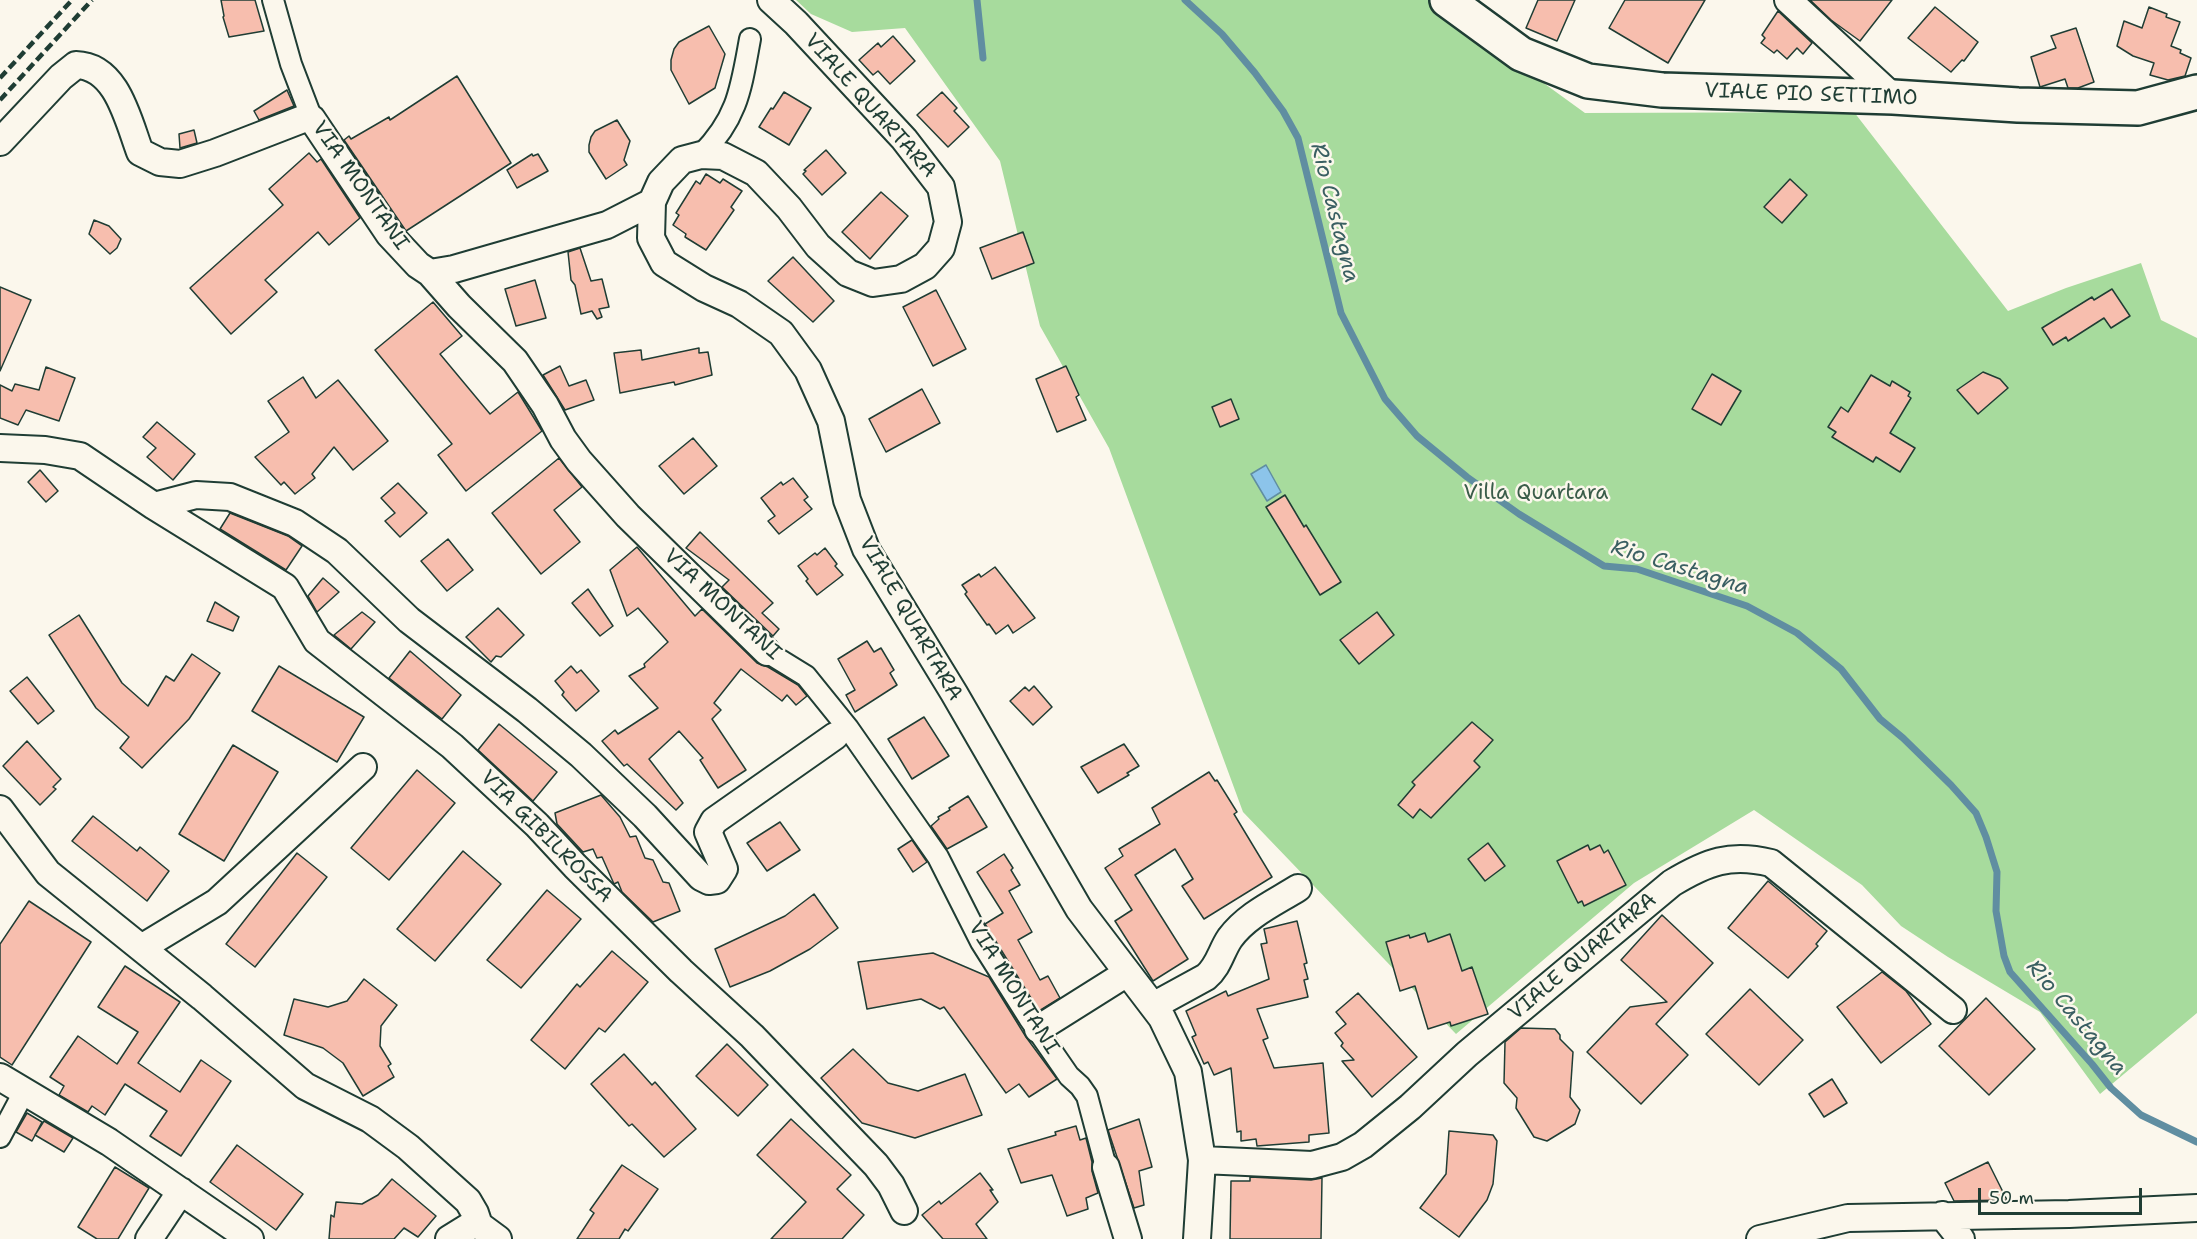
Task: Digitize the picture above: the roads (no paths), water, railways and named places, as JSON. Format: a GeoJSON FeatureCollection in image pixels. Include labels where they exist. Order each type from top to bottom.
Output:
{"type":"FeatureCollection","features":[{"type":"Feature","properties":{"kind":"street","name":"VIA MONTANI"},"geometry":{"type":"LineString","coordinates":[[273,0],[291,64],[312,119],[389,234],[515,361],[545,405],[563,439],[627,516],[767,652],[806,676],[855,738],[938,857],[981,942],[1029,1018],[1069,1076],[1087,1096],[1128,1239]]}},
{"type":"Feature","properties":{"kind":"street","name":"VIALE QUARTARA"},"geometry":{"type":"LineString","coordinates":[[771,0],[796,23],[904,139],[941,187],[948,222],[941,248],[925,266],[901,279],[873,283],[848,273],[818,246],[789,208],[756,173],[723,156],[701,155],[682,160],[661,182],[652,202],[651,238],[664,262],[704,288],[739,304],[780,333],[808,370],[831,420],[847,500],[866,549],[954,693],[1079,909],[1162,1017],[1188,1072],[1202,1160],[1197,1239]]}},
{"type":"Feature","properties":{"kind":"street","name":"VIALE PIO SETTIMO"},"geometry":{"type":"LineString","coordinates":[[1447,0],[1521,54],[1588,81],[1662,90],[2138,108],[2197,92]]}},
{"type":"Feature","properties":{"kind":"street"},"geometry":{"type":"LineString","coordinates":[[1788,0],[1893,97]]}},
{"type":"Feature","properties":{"kind":"street"},"geometry":{"type":"LineString","coordinates":[[701,155],[724,127],[738,98],[750,39]]}},
{"type":"Feature","properties":{"kind":"street"},"geometry":{"type":"LineString","coordinates":[[0,142],[61,77],[76,65],[89,66],[107,78],[125,112],[140,152],[160,162],[180,164],[303,119],[312,119]]}},
{"type":"Feature","properties":{"kind":"street"},"geometry":{"type":"LineString","coordinates":[[430,273],[454,269],[575,235],[606,225],[652,202]]}},
{"type":"Feature","properties":{"kind":"street","name":"VIA GIBILROSSA"},"geometry":{"type":"LineString","coordinates":[[0,448],[45,450],[80,456],[154,506],[285,588],[317,641],[453,746],[537,825],[681,971],[752,1036],[867,1156],[891,1185],[904,1211]]}},
{"type":"Feature","properties":{"kind":"street"},"geometry":{"type":"LineString","coordinates":[[154,506],[196,495],[230,497],[295,523],[337,551],[409,620],[527,710],[581,755],[645,816],[701,878],[709,881],[717,880],[724,869],[708,832],[714,821],[835,736]]}},
{"type":"Feature","properties":{"kind":"street"},"geometry":{"type":"LineString","coordinates":[[141,948],[217,902],[363,767]]}},
{"type":"Feature","properties":{"kind":"street"},"geometry":{"type":"LineString","coordinates":[[0,809],[48,873],[305,1086],[370,1119],[408,1147],[468,1201],[488,1232]]}},
{"type":"Feature","properties":{"kind":"street","name":"VIALE QUARTARA"},"geometry":{"type":"LineString","coordinates":[[1202,1160],[1312,1165],[1342,1157],[1388,1126],[1467,1054],[1672,883],[1697,868],[1733,858],[1750,858],[1771,863],[1953,1010]]}},
{"type":"Feature","properties":{"kind":"street"},"geometry":{"type":"LineString","coordinates":[[1153,1006],[1206,977],[1213,971],[1230,939],[1245,921],[1298,888]]}},
{"type":"Feature","properties":{"kind":"street"},"geometry":{"type":"LineString","coordinates":[[1038,1029],[1126,973]]}},
{"type":"Feature","properties":{"kind":"street"},"geometry":{"type":"LineString","coordinates":[[0,1077],[83,1126],[249,1239]]}},
{"type":"Feature","properties":{"kind":"street"},"geometry":{"type":"LineString","coordinates":[[0,1137],[24,1092]]}},
{"type":"Feature","properties":{"kind":"street"},"geometry":{"type":"LineString","coordinates":[[149,1239],[181,1191]]}},
{"type":"Feature","properties":{"kind":"street"},"geometry":{"type":"LineString","coordinates":[[1760,1239],[1848,1218],[2069,1214],[2197,1208]]}},
{"type":"Feature","properties":{"kind":"street"},"geometry":{"type":"LineString","coordinates":[[1942,1215],[1961,1239]]}},
{"type":"Feature","properties":{"kind":"street"},"geometry":{"type":"LineString","coordinates":[[449,1239],[470,1226],[488,1232]]}},
{"type":"Feature","properties":{"kind":"water"},"geometry":{"type":"Polygon","coordinates":[[[1266,465],[1281,492],[1267,501],[1251,474],[1266,465]]]}},
{"type":"Feature","properties":{"kind":"waterway"},"geometry":{"type":"LineString","coordinates":[[977,0],[983,58]]}},
{"type":"Feature","properties":{"kind":"waterway","name":"Rio Castagna"},"geometry":{"type":"LineString","coordinates":[[1185,0],[1222,34],[1255,73],[1283,111],[1298,138],[1341,313],[1385,399],[1417,436],[1467,477],[1519,514],[1604,566],[1637,569],[1747,606],[1797,633],[1841,669],[1880,719],[1903,738],[1976,813],[1997,872],[1996,911],[2004,956],[2010,972],[2111,1088],[2141,1115],[2197,1142]]}},
{"type":"Feature","properties":{"kind":"railway"},"geometry":{"type":"LineString","coordinates":[[0,78],[72,0]]}},
{"type":"Feature","properties":{"kind":"railway"},"geometry":{"type":"LineString","coordinates":[[0,100],[92,0]]}},
{"type":"Feature","properties":{"kind":"park label","name":"Villa Quartara"},"geometry":{"type":"Point","coordinates":[1536,494]}}]}
